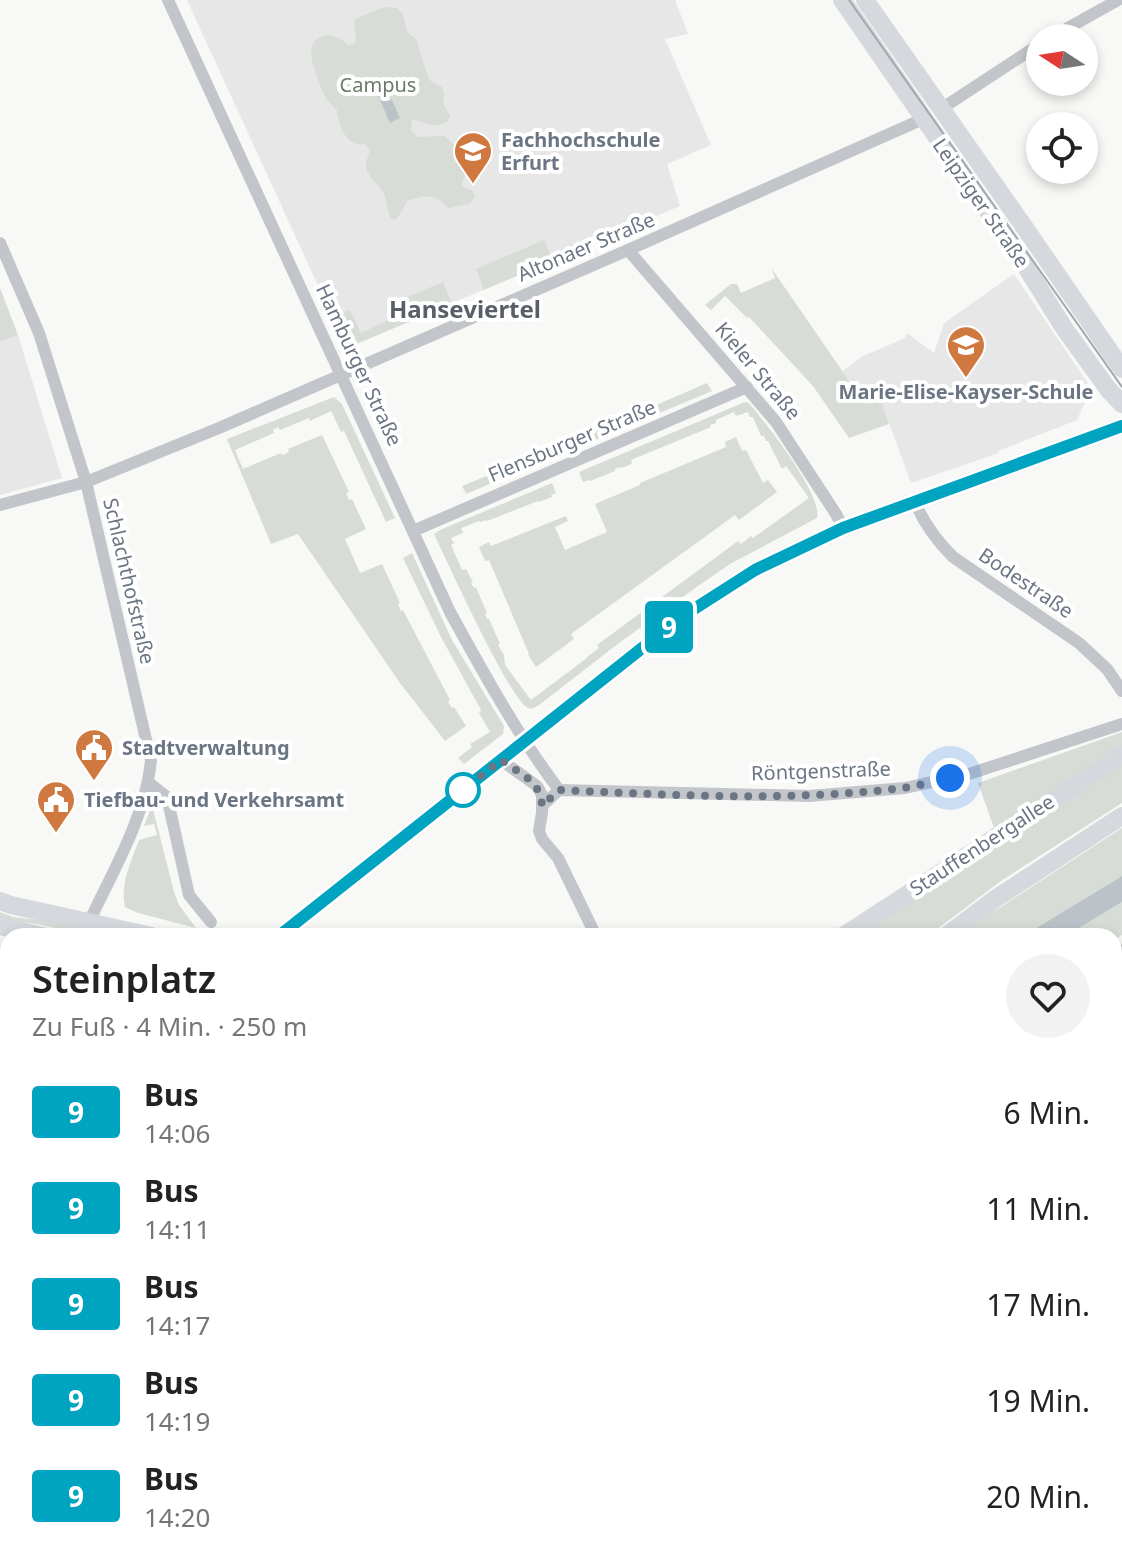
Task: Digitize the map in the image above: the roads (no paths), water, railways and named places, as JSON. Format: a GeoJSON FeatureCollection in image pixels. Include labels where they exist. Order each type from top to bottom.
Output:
{"type":"FeatureCollection","features":[{"type":"Feature","properties":{"kind":"main road","name":"Leipziger Straße"},"geometry":{"type":"LineString","coordinates":[[842,0],[1023,262],[1064,328],[1122,404]]}},
{"type":"Feature","properties":{"kind":"main road","name":"Leipziger Straße"},"geometry":{"type":"LineString","coordinates":[[865,0],[1122,369]]}},
{"type":"Feature","properties":{"kind":"main road"},"geometry":{"type":"LineString","coordinates":[[289,928],[680,618],[755,570],[843,528],[1122,426]]}},
{"type":"Feature","properties":{"kind":"main road","name":"Stauffenbergallee"},"geometry":{"type":"LineString","coordinates":[[855,928],[1122,755]]}},
{"type":"Feature","properties":{"kind":"main road"},"geometry":{"type":"LineString","coordinates":[[957,928],[995,899],[1122,816]]}},
{"type":"Feature","properties":{"kind":"main road"},"geometry":{"type":"LineString","coordinates":[[0,901],[84,928]]}},
{"type":"Feature","properties":{"kind":"street","name":"Hamburger Straße"},"geometry":{"type":"LineString","coordinates":[[168,0],[450,612],[524,742]]}},
{"type":"Feature","properties":{"kind":"street"},"geometry":{"type":"LineString","coordinates":[[1075,24],[1118,0]]}},
{"type":"Feature","properties":{"kind":"street"},"geometry":{"type":"LineString","coordinates":[[941,109],[1026,53]]}},
{"type":"Feature","properties":{"kind":"street","name":"Altonaer Straße"},"geometry":{"type":"LineString","coordinates":[[0,505],[86,482],[219,428],[923,119]]}},
{"type":"Feature","properties":{"kind":"street","name":"Schlachthofstraße"},"geometry":{"type":"LineString","coordinates":[[0,243],[39,333],[86,482],[151,761],[149,783]]}},
{"type":"Feature","properties":{"kind":"street","name":"Kieler Straße"},"geometry":{"type":"LineString","coordinates":[[628,250],[776,422],[843,528]]}},
{"type":"Feature","properties":{"kind":"street","name":"Flensburger Straße"},"geometry":{"type":"LineString","coordinates":[[413,531],[747,387]]}},
{"type":"Feature","properties":{"kind":"street","name":"Bodestraße"},"geometry":{"type":"LineString","coordinates":[[915,502],[922,520],[935,539],[953,557],[1079,643],[1107,669],[1122,691]]}},
{"type":"Feature","properties":{"kind":"street","name":"Röntgenstraße"},"geometry":{"type":"LineString","coordinates":[[559,790],[809,796],[905,788],[972,773],[1122,724]]}},
{"type":"Feature","properties":{"kind":"street"},"geometry":{"type":"LineString","coordinates":[[524,742],[559,790],[542,806]]}},
{"type":"Feature","properties":{"kind":"street"},"geometry":{"type":"LineString","coordinates":[[501,760],[537,786],[542,795],[539,831],[542,839],[558,858],[592,928]]}},
{"type":"Feature","properties":{"kind":"street"},"geometry":{"type":"LineString","coordinates":[[87,928],[149,783],[167,797],[189,895],[211,922]]}},
{"type":"Feature","properties":{"kind":"tram line"},"geometry":{"type":"LineString","coordinates":[[849,0],[1122,387]]}},
{"type":"Feature","properties":{"kind":"place","name":"Fachhochschule Erfurt"},"geometry":{"type":"Point","coordinates":[473,185]}},
{"type":"Feature","properties":{"kind":"place","name":"Marie-Elise-Kayser-Schule"},"geometry":{"type":"Point","coordinates":[966,379]}},
{"type":"Feature","properties":{"kind":"place","name":"Stadtverwaltung"},"geometry":{"type":"Point","coordinates":[94,782]}},
{"type":"Feature","properties":{"kind":"place","name":"Tiefbau- und Verkehrsamt"},"geometry":{"type":"Point","coordinates":[56,834]}},
{"type":"Feature","properties":{"kind":"district","name":"Hanseviertel"},"geometry":{"type":"Point","coordinates":[465,310]}},
{"type":"Feature","properties":{"kind":"park label","name":"Campus"},"geometry":{"type":"Point","coordinates":[378,85]}}]}
